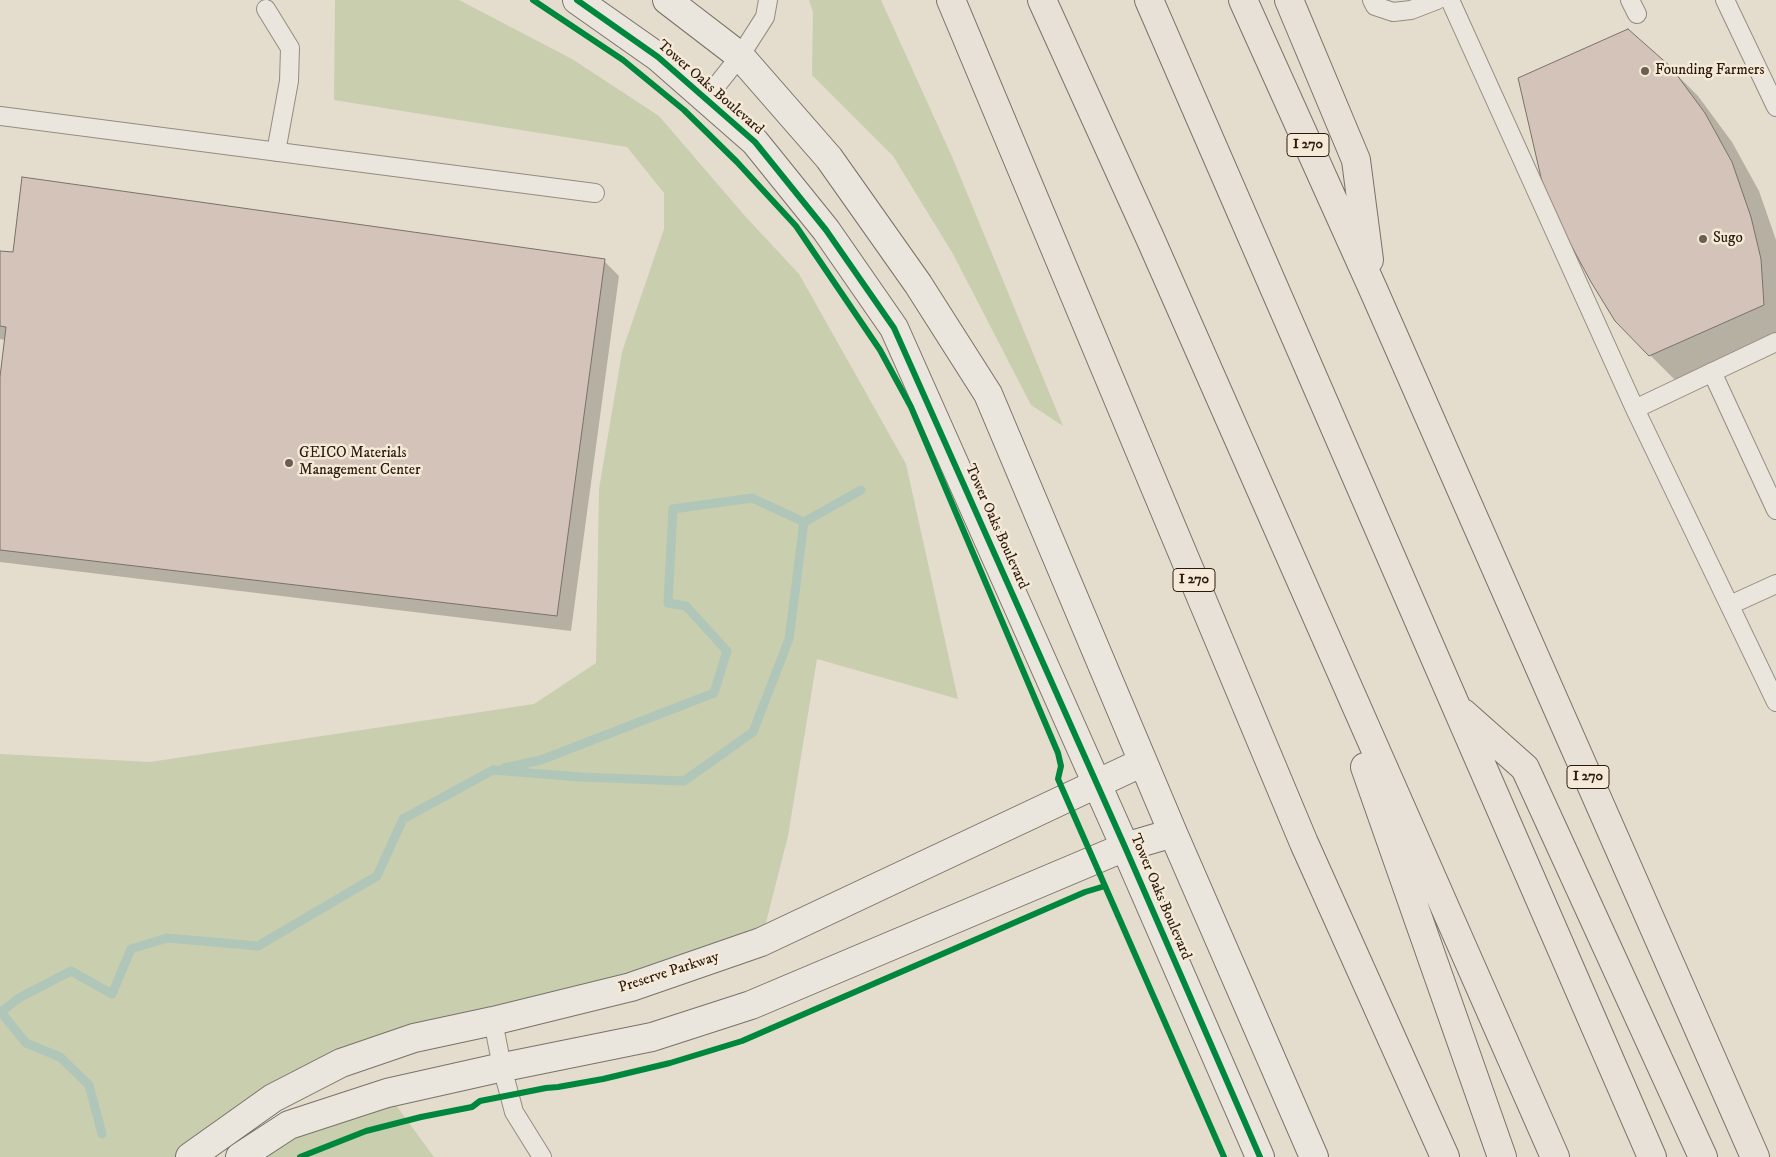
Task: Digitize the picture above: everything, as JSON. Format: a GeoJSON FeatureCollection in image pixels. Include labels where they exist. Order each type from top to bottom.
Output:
{"type":"FeatureCollection","features":[{"type":"Feature","properties":{"kind":"highway"},"geometry":{"type":"LineString","coordinates":[[944,0],[979,67]]}},
{"type":"Feature","properties":{"kind":"highway","name":"I 270"},"geometry":{"type":"LineString","coordinates":[[951,0],[1304,843],[1445,1157]]}},
{"type":"Feature","properties":{"kind":"highway"},"geometry":{"type":"LineString","coordinates":[[1042,0],[1150,238],[1555,1157]]}},
{"type":"Feature","properties":{"kind":"highway"},"geometry":{"type":"LineString","coordinates":[[1149,0],[1652,1157]]}},
{"type":"Feature","properties":{"kind":"highway","name":"I 270"},"geometry":{"type":"LineString","coordinates":[[1243,0],[1373,289],[1755,1157]]}},
{"type":"Feature","properties":{"kind":"highway"},"geometry":{"type":"LineString","coordinates":[[1289,0],[1356,160],[1373,289]]}},
{"type":"Feature","properties":{"kind":"highway"},"geometry":{"type":"LineString","coordinates":[[1294,565],[1502,1157]]}},
{"type":"Feature","properties":{"kind":"highway"},"geometry":{"type":"LineString","coordinates":[[1456,707],[1526,768],[1702,1157]]}},
{"type":"Feature","properties":{"kind":"street","name":"Tower Oaks Boulevard"},"geometry":{"type":"LineString","coordinates":[[577,0],[658,57],[755,142],[826,230],[894,328],[1097,784],[1260,1157]]}},
{"type":"Feature","properties":{"kind":"street"},"geometry":{"type":"LineString","coordinates":[[666,0],[740,56],[829,158],[918,284],[988,394],[1173,833],[1314,1157]]}},
{"type":"Feature","properties":{"kind":"street","name":"Preserve Parkway"},"geometry":{"type":"LineString","coordinates":[[190,1157],[273,1098],[341,1063],[414,1038],[493,1021],[631,987],[761,942],[1143,762]]}},
{"type":"Feature","properties":{"kind":"street"},"geometry":{"type":"LineString","coordinates":[[240,1157],[289,1125],[387,1094],[502,1067],[652,1037],[751,1005],[1125,848],[1173,833]]}},
{"type":"Feature","properties":{"kind":"lane"},"geometry":{"type":"LineString","coordinates":[[706,99],[740,56],[765,17],[768,0]]}},
{"type":"Feature","properties":{"kind":"lane"},"geometry":{"type":"LineString","coordinates":[[1372,0],[1375,6],[1393,12],[1412,10],[1436,0]]}},
{"type":"Feature","properties":{"kind":"lane"},"geometry":{"type":"LineString","coordinates":[[1450,0],[1635,409],[1776,702]]}},
{"type":"Feature","properties":{"kind":"lane"},"geometry":{"type":"LineString","coordinates":[[1725,0],[1774,97]]}},
{"type":"Feature","properties":{"kind":"lane"},"geometry":{"type":"LineString","coordinates":[[266,9],[290,48],[289,81],[276,152]]}},
{"type":"Feature","properties":{"kind":"lane"},"geometry":{"type":"LineString","coordinates":[[0,116],[595,193]]}},
{"type":"Feature","properties":{"kind":"lane"},"geometry":{"type":"LineString","coordinates":[[1635,409],[1776,342]]}},
{"type":"Feature","properties":{"kind":"lane"},"geometry":{"type":"LineString","coordinates":[[1712,372],[1776,510]]}},
{"type":"Feature","properties":{"kind":"lane"},"geometry":{"type":"LineString","coordinates":[[1730,605],[1776,584]]}},
{"type":"Feature","properties":{"kind":"lane"},"geometry":{"type":"LineString","coordinates":[[493,1021],[502,1067],[514,1112],[542,1157]]}},
{"type":"Feature","properties":{"kind":"green space"},"geometry":{"type":"Polygon","coordinates":[[[335,0],[459,0],[572,59],[659,116],[745,216],[799,274],[906,464],[958,699],[817,659],[788,836],[761,942],[414,1038],[190,1157],[0,1157],[0,754],[150,762],[534,704],[596,663],[599,489],[622,352],[664,229],[664,193],[627,147],[334,100],[335,0]]]}},
{"type":"Feature","properties":{"kind":"green space"},"geometry":{"type":"Polygon","coordinates":[[[809,0],[881,0],[953,159],[1063,426],[1031,405],[953,254],[893,156],[812,75],[813,12],[809,0]]]}},
{"type":"Feature","properties":{"kind":"green space"},"geometry":{"type":"Polygon","coordinates":[[[387,1093],[434,1157],[240,1157],[387,1093]]]}},
{"type":"Feature","properties":{"kind":"building"},"geometry":{"type":"Polygon","coordinates":[[[1628,29],[1671,67],[1705,113],[1732,162],[1751,217],[1761,259],[1764,305],[1649,356],[1615,321],[1565,234],[1543,186],[1518,78],[1628,29]]]}},
{"type":"Feature","properties":{"kind":"building","name":"GEICO Materials Management Center"},"geometry":{"type":"Polygon","coordinates":[[[22,177],[605,259],[557,616],[0,550],[0,377],[6,327],[0,326],[0,251],[13,252],[22,177]]]}},
{"type":"Feature","properties":{"kind":"waterway"},"geometry":{"type":"LineString","coordinates":[[1,1012],[19,998],[71,971],[112,994],[131,949],[167,938],[258,946],[377,876],[403,819],[493,770],[580,777],[684,781],[753,732],[789,639],[804,522],[861,490]]}},
{"type":"Feature","properties":{"kind":"waterway"},"geometry":{"type":"LineString","coordinates":[[504,768],[541,760],[714,693],[727,651],[686,606],[668,603],[673,509],[752,498],[804,522]]}},
{"type":"Feature","properties":{"kind":"waterway"},"geometry":{"type":"LineString","coordinates":[[0,1011],[26,1043],[60,1057],[89,1085],[102,1134]]}},
{"type":"Feature","properties":{"kind":"cycle path"},"geometry":{"type":"LineString","coordinates":[[533,0],[623,60],[684,110],[737,162],[796,226],[880,350],[911,407],[1058,753],[1061,766],[1058,779],[1224,1157]]}},
{"type":"Feature","properties":{"kind":"cycle path"},"geometry":{"type":"LineString","coordinates":[[577,0],[658,57],[755,142],[826,230],[894,328],[1125,847],[1260,1157]]}},
{"type":"Feature","properties":{"kind":"cycle path"},"geometry":{"type":"LineString","coordinates":[[300,1157],[366,1131],[421,1117],[472,1107],[480,1101],[603,1079],[670,1063],[742,1041],[1085,892],[1105,886]]}},
{"type":"Feature","properties":{"kind":"place","name":"Founding Farmers"},"geometry":{"type":"Point","coordinates":[1645,71]}},
{"type":"Feature","properties":{"kind":"place","name":"Sugo"},"geometry":{"type":"Point","coordinates":[1703,239]}},
{"type":"Feature","properties":{"kind":"place","name":"GEICO Materials Management Center"},"geometry":{"type":"Point","coordinates":[289,463]}}]}
